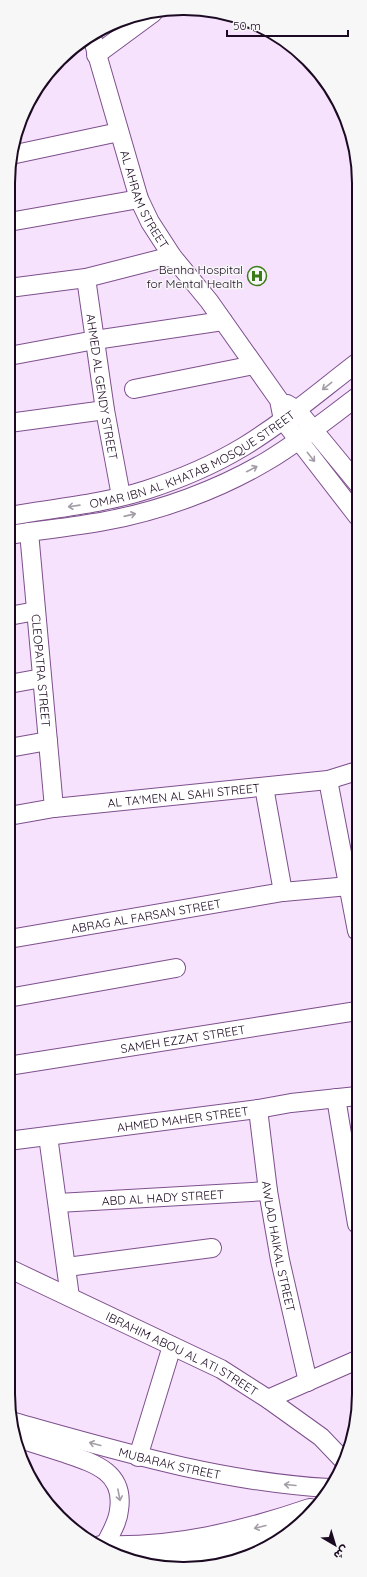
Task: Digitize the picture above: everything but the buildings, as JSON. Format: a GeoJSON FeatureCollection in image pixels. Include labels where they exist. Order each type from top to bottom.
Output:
{"type":"FeatureCollection","features":[{"type":"Feature","properties":{"kind":"main road"},"geometry":{"type":"LineString","coordinates":[[113,1547],[163,1545],[215,1538],[267,1525],[304,1512]]}},
{"type":"Feature","properties":{"kind":"main road"},"geometry":{"type":"LineString","coordinates":[[172,1562],[221,1554],[261,1543]]}},
{"type":"Feature","properties":{"kind":"street"},"geometry":{"type":"LineString","coordinates":[[96,55],[143,20]]}},
{"type":"Feature","properties":{"kind":"street","name":"AL AHRAM STREET"},"geometry":{"type":"LineString","coordinates":[[93,41],[139,199],[150,222],[172,256],[223,321],[279,400]]}},
{"type":"Feature","properties":{"kind":"street"},"geometry":{"type":"LineString","coordinates":[[18,154],[119,132]]}},
{"type":"Feature","properties":{"kind":"street"},"geometry":{"type":"LineString","coordinates":[[15,221],[139,199]]}},
{"type":"Feature","properties":{"kind":"street"},"geometry":{"type":"LineString","coordinates":[[15,287],[86,278],[172,256]]}},
{"type":"Feature","properties":{"kind":"street","name":"AHMED AL GENDY STREET"},"geometry":{"type":"LineString","coordinates":[[86,278],[105,410],[121,496]]}},
{"type":"Feature","properties":{"kind":"street"},"geometry":{"type":"LineString","coordinates":[[15,355],[95,340],[223,321]]}},
{"type":"Feature","properties":{"kind":"street"},"geometry":{"type":"LineString","coordinates":[[134,389],[254,365]]}},
{"type":"Feature","properties":{"kind":"street","name":"OMAR IBN AL KHATAB MOSQUE STREET"},"geometry":{"type":"LineString","coordinates":[[15,515],[89,503],[145,490],[211,464],[243,447],[298,410],[352,367]]}},
{"type":"Feature","properties":{"kind":"street"},"geometry":{"type":"LineString","coordinates":[[279,400],[298,410],[352,476]]}},
{"type":"Feature","properties":{"kind":"street"},"geometry":{"type":"LineString","coordinates":[[279,400],[283,420],[352,509]]}},
{"type":"Feature","properties":{"kind":"street","name":"OMAR IBN AL KHATAB MOSQUE STREET"},"geometry":{"type":"LineString","coordinates":[[15,534],[105,521],[171,504],[204,492],[266,462],[315,429],[352,401]]}},
{"type":"Feature","properties":{"kind":"street"},"geometry":{"type":"LineString","coordinates":[[15,423],[105,410]]}},
{"type":"Feature","properties":{"kind":"street","name":"CLEOPATRA STREET"},"geometry":{"type":"LineString","coordinates":[[29,532],[54,808]]}},
{"type":"Feature","properties":{"kind":"street"},"geometry":{"type":"LineString","coordinates":[[15,615],[36,611]]}},
{"type":"Feature","properties":{"kind":"street"},"geometry":{"type":"LineString","coordinates":[[15,683],[42,678]]}},
{"type":"Feature","properties":{"kind":"street"},"geometry":{"type":"LineString","coordinates":[[15,747],[48,741]]}},
{"type":"Feature","properties":{"kind":"street","name":"AL TA'MEN AL SAHI STREET"},"geometry":{"type":"LineString","coordinates":[[15,815],[54,808],[328,780],[352,773]]}},
{"type":"Feature","properties":{"kind":"street"},"geometry":{"type":"LineString","coordinates":[[328,780],[352,890]]}},
{"type":"Feature","properties":{"kind":"street"},"geometry":{"type":"LineString","coordinates":[[264,787],[283,892]]}},
{"type":"Feature","properties":{"kind":"street","name":"ABRAG AL FARSAN STREET"},"geometry":{"type":"LineString","coordinates":[[15,938],[283,892],[352,895]]}},
{"type":"Feature","properties":{"kind":"street"},"geometry":{"type":"LineString","coordinates":[[15,997],[176,968]]}},
{"type":"Feature","properties":{"kind":"street","name":"SAMEH EZZAT STREET"},"geometry":{"type":"LineString","coordinates":[[15,1065],[352,1012]]}},
{"type":"Feature","properties":{"kind":"street","name":"AHMED MAHER STREET"},"geometry":{"type":"LineString","coordinates":[[15,1141],[258,1109],[291,1103],[352,1097]]}},
{"type":"Feature","properties":{"kind":"street"},"geometry":{"type":"LineString","coordinates":[[336,1098],[352,1190]]}},
{"type":"Feature","properties":{"kind":"street","name":"AWLAD HAIKAL STREET"},"geometry":{"type":"LineString","coordinates":[[258,1109],[268,1191],[280,1260],[308,1382]]}},
{"type":"Feature","properties":{"kind":"street"},"geometry":{"type":"LineString","coordinates":[[48,1136],[70,1297]]}},
{"type":"Feature","properties":{"kind":"street","name":"ABD AL HADY STREET"},"geometry":{"type":"LineString","coordinates":[[58,1203],[268,1191]]}},
{"type":"Feature","properties":{"kind":"street"},"geometry":{"type":"LineString","coordinates":[[67,1267],[212,1248]]}},
{"type":"Feature","properties":{"kind":"street","name":"IBRAHIM ABOU AL ATI STREET"},"geometry":{"type":"LineString","coordinates":[[15,1271],[221,1369],[268,1399],[321,1437],[340,1456]]}},
{"type":"Feature","properties":{"kind":"street"},"geometry":{"type":"LineString","coordinates":[[138,1456],[172,1346]]}},
{"type":"Feature","properties":{"kind":"street"},"geometry":{"type":"LineString","coordinates":[[268,1399],[352,1363]]}},
{"type":"Feature","properties":{"kind":"street","name":"MUBARAK STREET"},"geometry":{"type":"LineString","coordinates":[[17,1423],[138,1456],[209,1473],[245,1479],[324,1487]]}},
{"type":"Feature","properties":{"kind":"street","name":"MUBARAK STREET"},"geometry":{"type":"LineString","coordinates":[[22,1440],[88,1461],[100,1466],[110,1475],[117,1486],[120,1499],[119,1512],[104,1542]]}},
{"type":"Feature","properties":{"kind":"place","name":"Benha Hospital for Mental Health"},"geometry":{"type":"Point","coordinates":[257,276]}}]}
